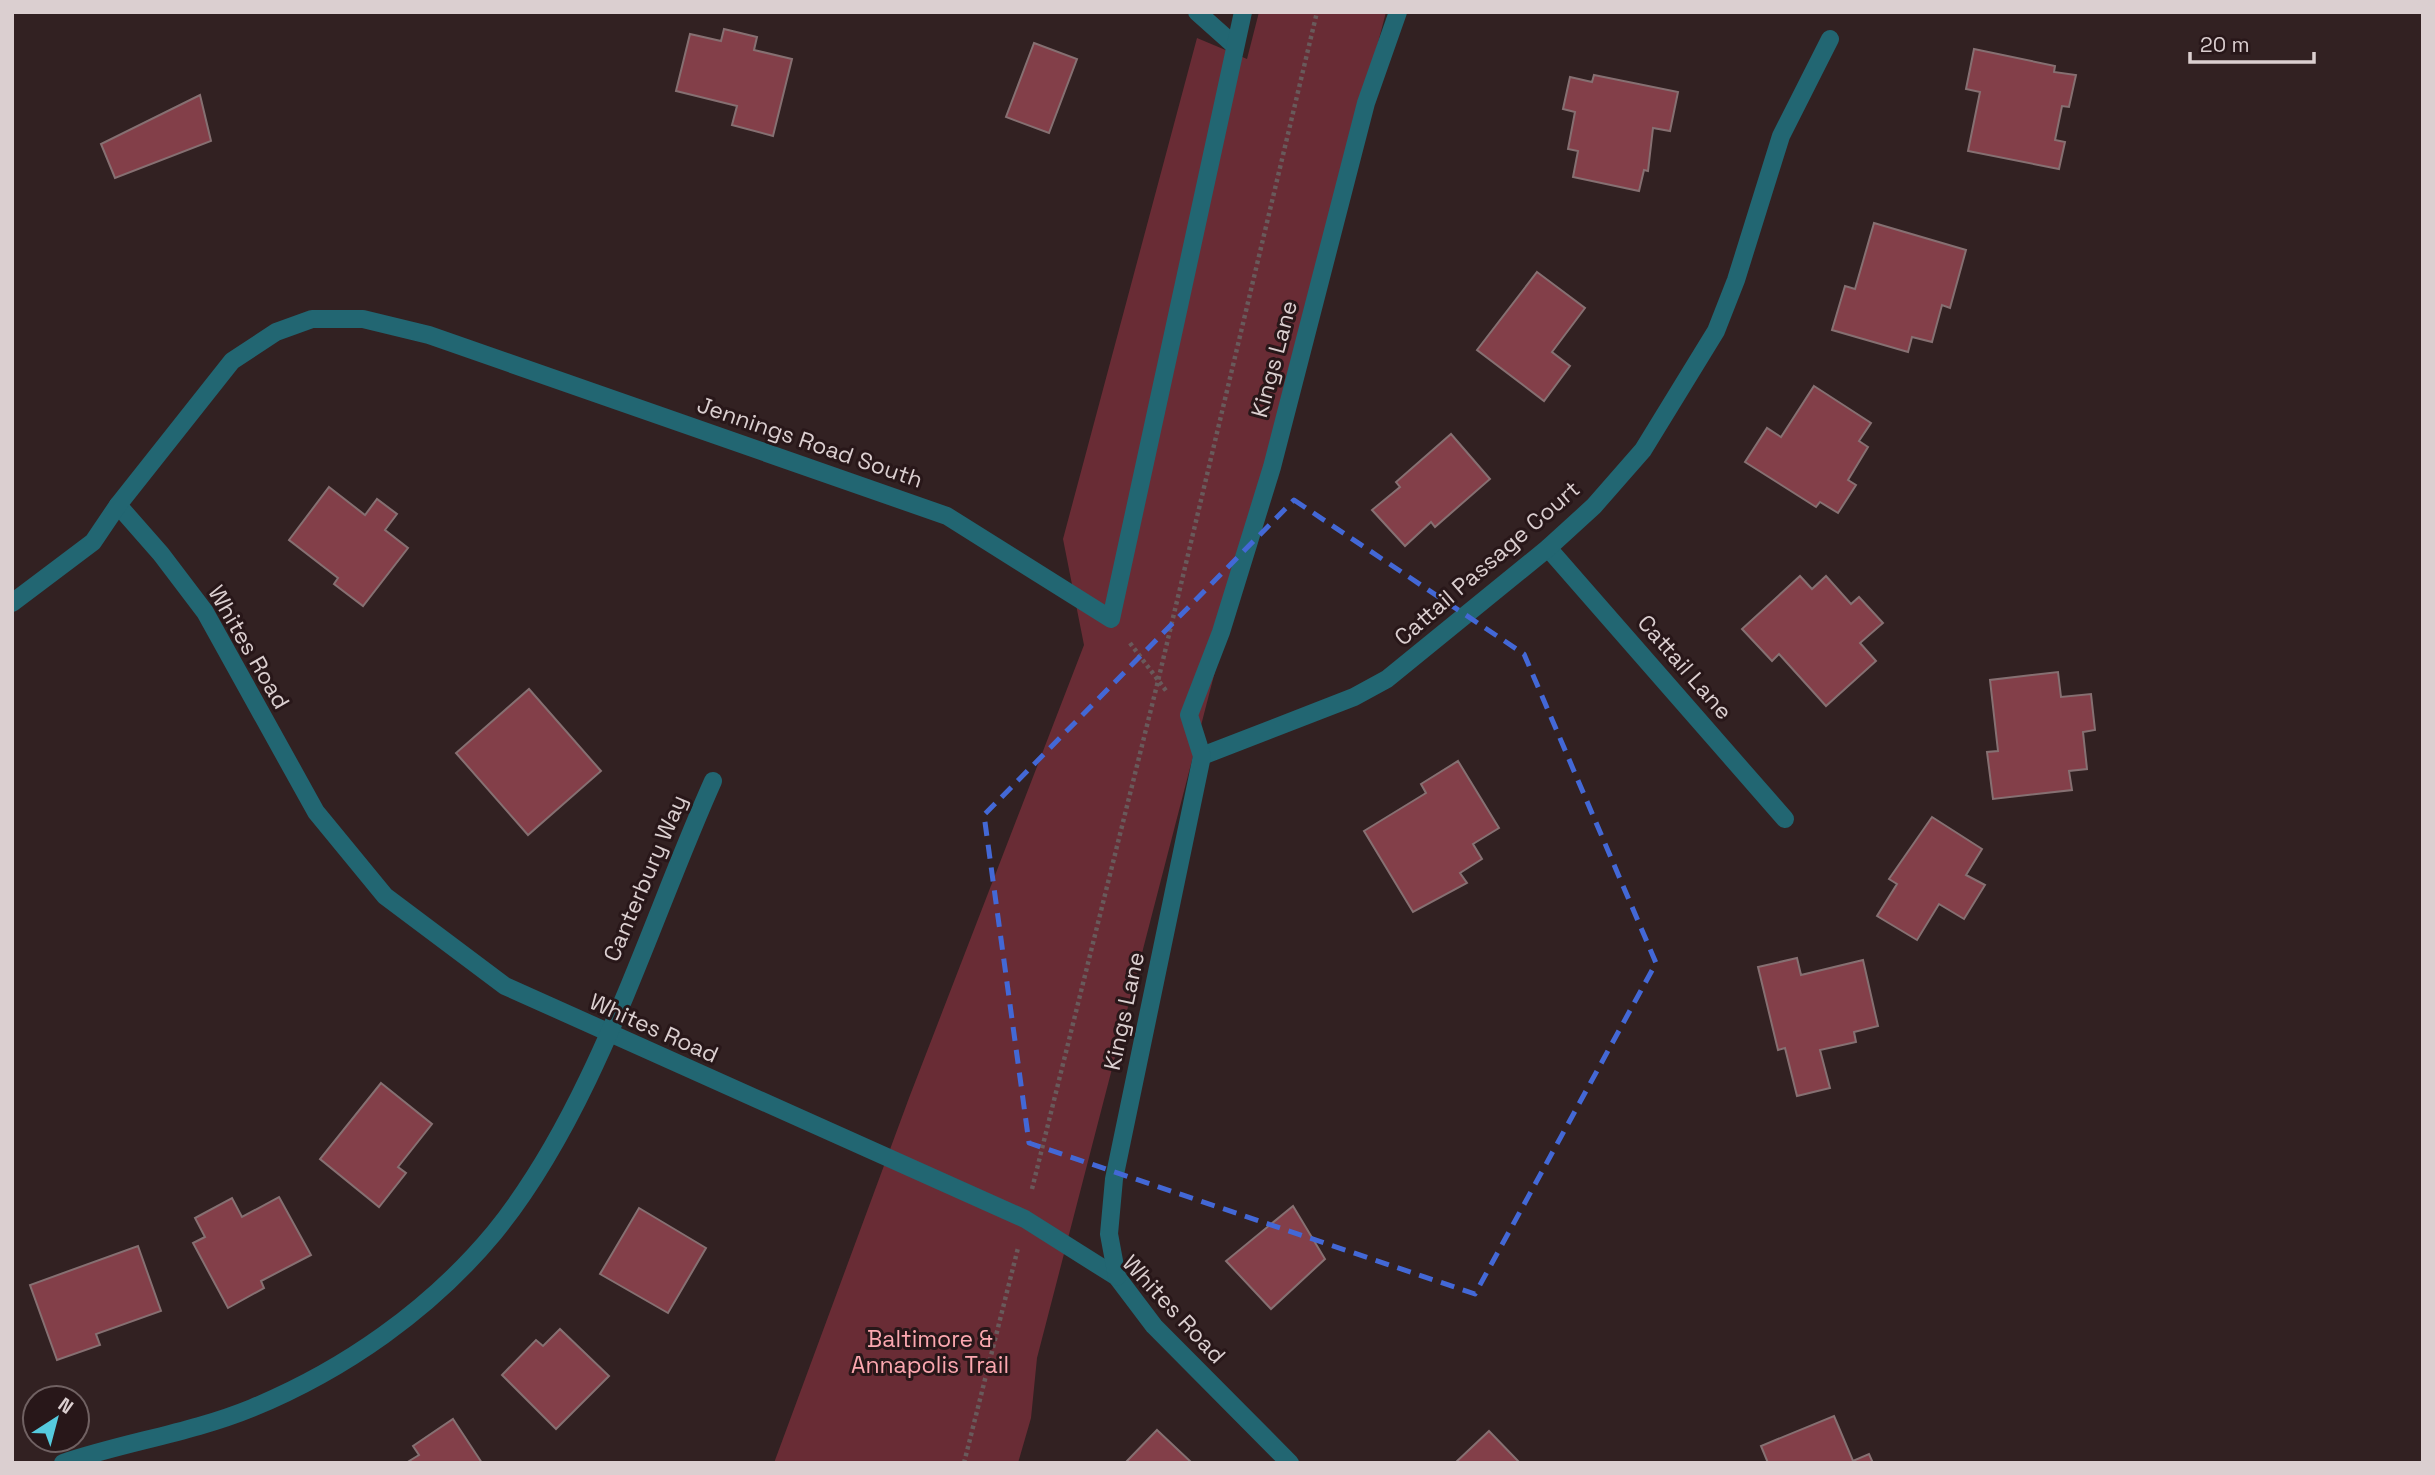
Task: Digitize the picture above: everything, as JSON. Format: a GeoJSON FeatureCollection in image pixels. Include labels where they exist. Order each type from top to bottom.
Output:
{"type":"FeatureCollection","features":[{"type":"Feature","properties":{"kind":"street"},"geometry":{"type":"LineString","coordinates":[[1196,12],[1234,45]]}},
{"type":"Feature","properties":{"kind":"street"},"geometry":{"type":"LineString","coordinates":[[1111,619],[1243,12]]}},
{"type":"Feature","properties":{"kind":"street","name":"Kings Lane"},"geometry":{"type":"LineString","coordinates":[[1189,715],[1221,632],[1272,467],[1366,103],[1398,12]]}},
{"type":"Feature","properties":{"kind":"street","name":"Cattail Passage Court"},"geometry":{"type":"LineString","coordinates":[[1202,756],[1354,697],[1387,679],[1548,548],[1594,506],[1643,450],[1716,331],[1736,281],[1781,136],[1830,39]]}},
{"type":"Feature","properties":{"kind":"street","name":"Jennings Road South"},"geometry":{"type":"LineString","coordinates":[[12,603],[93,542],[118,505],[232,361],[276,332],[312,320],[363,319],[429,335],[947,516],[1111,619]]}},
{"type":"Feature","properties":{"kind":"street","name":"Whites Road"},"geometry":{"type":"LineString","coordinates":[[118,505],[161,554],[205,612],[316,812],[385,896],[505,986],[1025,1219],[1117,1278],[1154,1326],[1290,1463]]}},
{"type":"Feature","properties":{"kind":"street","name":"Cattail Lane"},"geometry":{"type":"LineString","coordinates":[[1548,548],[1785,819]]}},
{"type":"Feature","properties":{"kind":"street"},"geometry":{"type":"LineString","coordinates":[[1189,715],[1202,756]]}},
{"type":"Feature","properties":{"kind":"street","name":"Kings Lane"},"geometry":{"type":"LineString","coordinates":[[1117,1278],[1110,1234],[1114,1179],[1202,756]]}},
{"type":"Feature","properties":{"kind":"street","name":"Canterbury Way"},"geometry":{"type":"LineString","coordinates":[[63,1463],[241,1413],[294,1389],[378,1340],[440,1289],[495,1231],[521,1196],[569,1116],[607,1034],[713,781]]}},
{"type":"Feature","properties":{"kind":"path"},"geometry":{"type":"LineString","coordinates":[[964,1463],[1158,681],[1317,12]]}},
{"type":"Feature","properties":{"kind":"path"},"geometry":{"type":"LineString","coordinates":[[1111,619],[1158,681],[1189,715]]}},
{"type":"Feature","properties":{"kind":"highlighted area"},"geometry":{"type":"Polygon","coordinates":[[[1294,500],[1524,654],[1656,963],[1475,1294],[1029,1143],[984,815],[1294,500]]]}},
{"type":"Feature","properties":{"kind":"green space","name":"Baltimore & Annapolis Trail"},"geometry":{"type":"Polygon","coordinates":[[[1259,12],[1386,12],[1037,1358],[1031,1418],[1018,1463],[774,1463],[909,1098],[1084,645],[1063,539],[1197,38],[1247,59],[1259,12]]]}},
{"type":"Feature","properties":{"kind":"building"},"geometry":{"type":"Polygon","coordinates":[[[724,29],[757,37],[754,50],[792,59],[773,136],[732,125],[737,106],[676,91],[690,34],[721,41],[724,29]]]}},
{"type":"Feature","properties":{"kind":"building"},"geometry":{"type":"Polygon","coordinates":[[[1034,43],[1077,59],[1049,133],[1006,117],[1034,43]]]}},
{"type":"Feature","properties":{"kind":"building"},"geometry":{"type":"Polygon","coordinates":[[[1974,49],[2055,66],[2054,72],[2076,75],[2069,107],[2062,106],[2055,140],[2065,142],[2059,169],[1968,151],[1980,92],[1966,89],[1974,49]]]}},
{"type":"Feature","properties":{"kind":"building"},"geometry":{"type":"Polygon","coordinates":[[[1594,75],[1678,92],[1670,131],[1653,128],[1648,171],[1644,170],[1639,191],[1573,177],[1578,151],[1568,149],[1575,112],[1563,109],[1570,77],[1592,82],[1594,75]]]}},
{"type":"Feature","properties":{"kind":"building"},"geometry":{"type":"Polygon","coordinates":[[[200,95],[211,141],[115,178],[101,144],[200,95]]]}},
{"type":"Feature","properties":{"kind":"building"},"geometry":{"type":"Polygon","coordinates":[[[1874,223],[1966,250],[1950,308],[1942,305],[1932,342],[1912,337],[1908,352],[1832,330],[1845,286],[1855,289],[1874,223]]]}},
{"type":"Feature","properties":{"kind":"building"},"geometry":{"type":"Polygon","coordinates":[[[1537,272],[1585,308],[1552,352],[1570,366],[1544,401],[1477,350],[1537,272]]]}},
{"type":"Feature","properties":{"kind":"building"},"geometry":{"type":"Polygon","coordinates":[[[1814,386],[1871,423],[1859,441],[1868,447],[1848,480],[1856,485],[1838,513],[1820,502],[1816,507],[1745,462],[1767,428],[1781,437],[1814,386]]]}},
{"type":"Feature","properties":{"kind":"building"},"geometry":{"type":"Polygon","coordinates":[[[1451,434],[1490,479],[1435,527],[1431,522],[1405,546],[1372,510],[1400,487],[1396,482],[1451,434]]]}},
{"type":"Feature","properties":{"kind":"building"},"geometry":{"type":"Polygon","coordinates":[[[329,487],[365,515],[377,499],[397,514],[385,530],[408,548],[363,606],[334,584],[338,578],[289,540],[329,487]]]}},
{"type":"Feature","properties":{"kind":"building"},"geometry":{"type":"Polygon","coordinates":[[[1800,576],[1812,589],[1826,576],[1851,604],[1859,597],[1883,623],[1860,643],[1876,661],[1826,706],[1779,654],[1772,661],[1742,629],[1800,576]]]}},
{"type":"Feature","properties":{"kind":"building"},"geometry":{"type":"Polygon","coordinates":[[[2058,672],[2061,697],[2091,694],[2095,730],[2083,732],[2087,769],[2069,771],[2072,790],[1993,799],[1987,752],[1998,751],[1990,680],[2058,672]]]}},
{"type":"Feature","properties":{"kind":"building"},"geometry":{"type":"Polygon","coordinates":[[[529,689],[601,771],[528,835],[456,753],[529,689]]]}},
{"type":"Feature","properties":{"kind":"building"},"geometry":{"type":"Polygon","coordinates":[[[1458,761],[1499,828],[1473,844],[1482,859],[1460,873],[1467,883],[1413,912],[1364,831],[1426,793],[1421,784],[1458,761]]]}},
{"type":"Feature","properties":{"kind":"building"},"geometry":{"type":"Polygon","coordinates":[[[1932,817],[1982,849],[1966,875],[1985,885],[1964,919],[1939,904],[1917,940],[1877,916],[1897,884],[1889,879],[1932,817]]]}},
{"type":"Feature","properties":{"kind":"building"},"geometry":{"type":"Polygon","coordinates":[[[1797,958],[1801,975],[1863,960],[1878,1026],[1854,1032],[1856,1042],[1820,1050],[1830,1088],[1797,1096],[1785,1048],[1778,1050],[1758,967],[1797,958]]]}},
{"type":"Feature","properties":{"kind":"building"},"geometry":{"type":"Polygon","coordinates":[[[381,1083],[432,1124],[398,1167],[406,1173],[379,1207],[320,1159],[381,1083]]]}},
{"type":"Feature","properties":{"kind":"building"},"geometry":{"type":"Polygon","coordinates":[[[279,1197],[311,1255],[261,1281],[264,1288],[228,1308],[193,1243],[205,1237],[195,1218],[232,1198],[242,1217],[279,1197]]]}},
{"type":"Feature","properties":{"kind":"building"},"geometry":{"type":"Polygon","coordinates":[[[1293,1206],[1325,1259],[1271,1309],[1226,1261],[1293,1206]]]}},
{"type":"Feature","properties":{"kind":"building"},"geometry":{"type":"Polygon","coordinates":[[[639,1208],[706,1248],[668,1313],[600,1274],[639,1208]]]}},
{"type":"Feature","properties":{"kind":"building"},"geometry":{"type":"Polygon","coordinates":[[[138,1246],[161,1311],[96,1334],[100,1345],[57,1360],[30,1285],[138,1246]]]}},
{"type":"Feature","properties":{"kind":"building"},"geometry":{"type":"Polygon","coordinates":[[[560,1329],[609,1376],[556,1429],[502,1375],[536,1340],[543,1346],[560,1329]]]}},
{"type":"Feature","properties":{"kind":"building"},"geometry":{"type":"Polygon","coordinates":[[[1834,1416],[1853,1461],[1869,1454],[1873,1463],[1768,1463],[1761,1446],[1834,1416]]]}},
{"type":"Feature","properties":{"kind":"building"},"geometry":{"type":"Polygon","coordinates":[[[453,1419],[482,1463],[406,1463],[419,1455],[413,1446],[453,1419]]]}},
{"type":"Feature","properties":{"kind":"building"},"geometry":{"type":"Polygon","coordinates":[[[1157,1430],[1192,1463],[1125,1463],[1157,1430]]]}},
{"type":"Feature","properties":{"kind":"building"},"geometry":{"type":"Polygon","coordinates":[[[1489,1431],[1520,1463],[1455,1463],[1489,1431]]]}}]}
